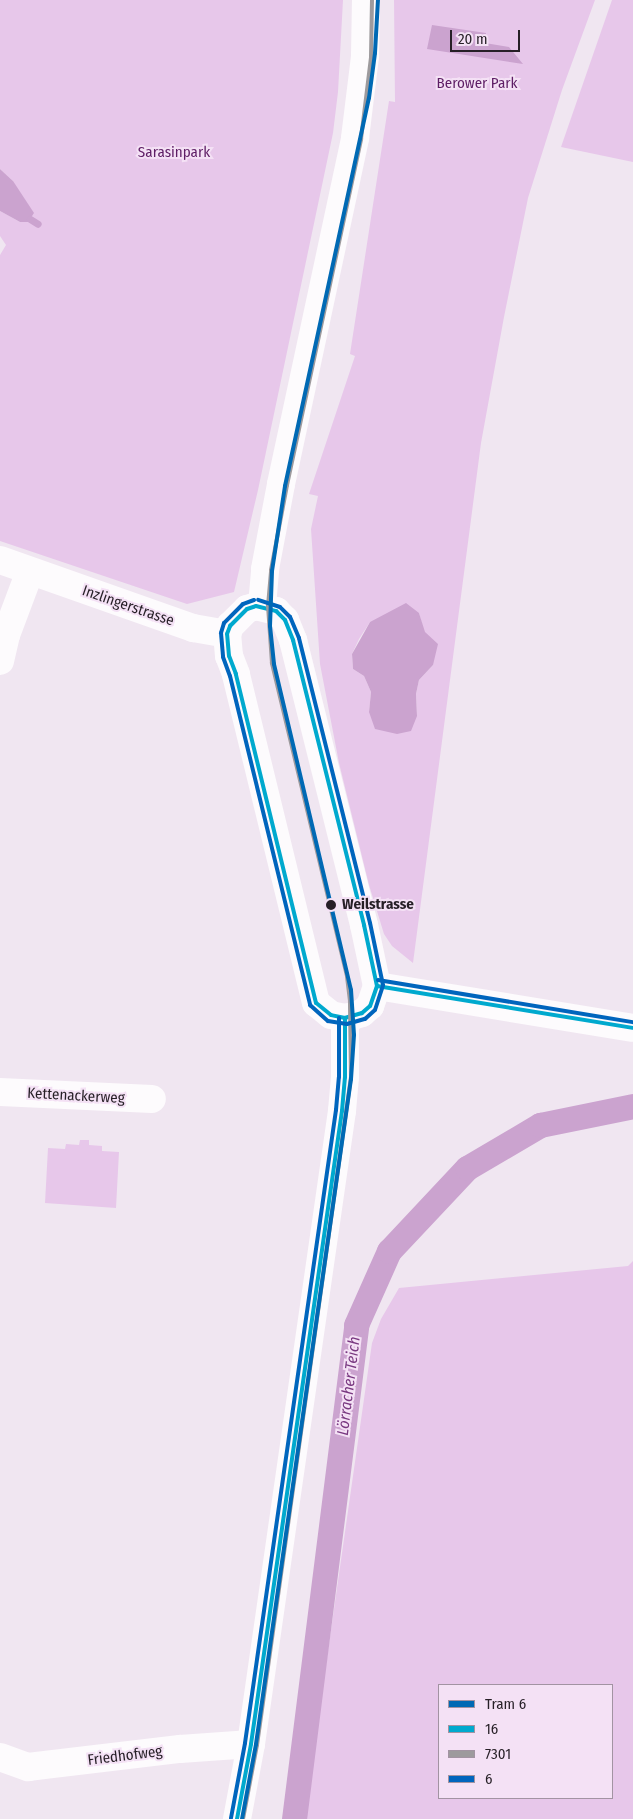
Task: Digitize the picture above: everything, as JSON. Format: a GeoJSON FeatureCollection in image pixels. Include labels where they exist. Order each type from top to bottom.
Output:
{"type":"FeatureCollection","features":[{"type":"Feature","properties":{"kind":"main road"},"geometry":{"type":"LineString","coordinates":[[262,606],[265,569],[281,484],[355,138],[365,56],[366,0]]}},
{"type":"Feature","properties":{"kind":"main road","name":"Inzlingerstrasse"},"geometry":{"type":"LineString","coordinates":[[0,560],[193,628],[227,634]]}},
{"type":"Feature","properties":{"kind":"main road"},"geometry":{"type":"LineString","coordinates":[[0,661],[6,635],[30,571]]}},
{"type":"Feature","properties":{"kind":"main road"},"geometry":{"type":"LineString","coordinates":[[262,606],[276,611],[285,620],[293,640],[377,986],[370,1006],[362,1013],[345,1018],[331,1015],[316,1003],[230,656],[227,634],[235,619],[247,609],[262,606]]}},
{"type":"Feature","properties":{"kind":"main road"},"geometry":{"type":"LineString","coordinates":[[377,986],[633,1028]]}},
{"type":"Feature","properties":{"kind":"main road"},"geometry":{"type":"LineString","coordinates":[[237,1819],[251,1744],[342,1111],[345,1077],[345,1018]]}},
{"type":"Feature","properties":{"kind":"main road","name":"Kettenackerweg"},"geometry":{"type":"LineString","coordinates":[[0,1092],[152,1099]]}},
{"type":"Feature","properties":{"kind":"main road","name":"Friedhofweg"},"geometry":{"type":"LineString","coordinates":[[0,1757],[28,1767],[180,1749],[251,1744]]}},
{"type":"Feature","properties":{"kind":"green space","name":"Sarasinpark"},"geometry":{"type":"Polygon","coordinates":[[[0,0],[343,0],[338,92],[333,133],[258,490],[234,592],[187,604],[0,541],[0,255],[6,245],[0,236],[0,211],[20,222],[13,181],[0,169],[0,0]]]}},
{"type":"Feature","properties":{"kind":"green space","name":"Berower Park"},"geometry":{"type":"Polygon","coordinates":[[[394,0],[595,0],[562,90],[528,198],[504,317],[481,443],[413,963],[392,946],[384,934],[369,885],[339,763],[320,664],[311,529],[318,496],[309,494],[355,356],[350,354],[389,101],[395,102],[394,0]],[[419,613],[370,622],[352,654],[353,669],[364,676],[371,692],[369,712],[417,716],[416,694],[419,680],[433,665],[419,613]]]}},
{"type":"Feature","properties":{"kind":"green space"},"geometry":{"type":"Polygon","coordinates":[[[612,0],[633,0],[633,162],[561,147],[612,0]]]}},
{"type":"Feature","properties":{"kind":"green space"},"geometry":{"type":"Polygon","coordinates":[[[80,1140],[89,1140],[89,1145],[102,1146],[102,1151],[119,1152],[116,1208],[45,1203],[48,1148],[65,1149],[66,1144],[79,1145],[80,1140]]]}},
{"type":"Feature","properties":{"kind":"green space"},"geometry":{"type":"Polygon","coordinates":[[[633,1261],[633,1819],[304,1819],[372,1343],[381,1319],[399,1288],[628,1266],[633,1261]]]}},
{"type":"Feature","properties":{"kind":"shaded area"},"geometry":{"type":"Polygon","coordinates":[[[432,25],[486,33],[485,43],[509,47],[523,64],[427,49],[432,25]]]}},
{"type":"Feature","properties":{"kind":"shaded area"},"geometry":{"type":"Polygon","coordinates":[[[0,169],[13,181],[34,213],[28,222],[20,222],[0,211],[0,169]]]}},
{"type":"Feature","properties":{"kind":"shaded area"},"geometry":{"type":"Polygon","coordinates":[[[406,603],[419,613],[425,632],[438,644],[433,665],[419,680],[416,694],[417,716],[411,731],[397,734],[375,729],[369,712],[371,692],[364,676],[353,669],[352,654],[370,622],[406,603]]]}},
{"type":"Feature","properties":{"kind":"waterway"},"geometry":{"type":"LineString","coordinates":[[30,219],[38,224]]}},
{"type":"Feature","properties":{"kind":"waterway","name":"Lörracher Teich"},"geometry":{"type":"LineString","coordinates":[[294,1819],[356,1325],[389,1251],[467,1168],[540,1125],[633,1106]]}},
{"type":"Feature","properties":{"kind":"tram line","name":"6"},"geometry":{"type":"LineString","coordinates":[[242,1819],[256,1744],[351,1079],[354,1035],[351,990],[274,664],[270,626],[272,571],[285,486],[369,98],[375,53],[378,0]]}},
{"type":"Feature","properties":{"kind":"transit line","name":"7301"},"geometry":{"type":"LineString","coordinates":[[243,1819],[257,1745],[351,1077],[350,1001],[347,976],[272,663],[268,606],[271,570],[287,485],[361,139],[371,57],[372,0]]}},
{"type":"Feature","properties":{"kind":"transit line","name":"6"},"geometry":{"type":"LineString","coordinates":[[254,600],[243,604],[224,623],[221,633],[223,657],[230,676],[310,1005],[328,1021],[347,1024],[365,1019],[375,1010],[383,985],[370,923],[299,638],[290,617],[280,607],[258,600]]}},
{"type":"Feature","properties":{"kind":"transit line","name":"16"},"geometry":{"type":"LineString","coordinates":[[256,606],[276,611],[285,620],[293,640],[364,925],[377,986],[370,1006],[362,1013],[345,1018],[331,1015],[316,1003],[236,674],[229,656],[227,634],[230,626],[247,609],[256,606]]}},
{"type":"Feature","properties":{"kind":"transit line","name":"6"},"geometry":{"type":"LineString","coordinates":[[378,980],[633,1022]]}},
{"type":"Feature","properties":{"kind":"transit line","name":"16"},"geometry":{"type":"LineString","coordinates":[[377,986],[633,1028]]}},
{"type":"Feature","properties":{"kind":"transit line","name":"6"},"geometry":{"type":"LineString","coordinates":[[231,1818],[245,1743],[336,1110],[339,1077],[339,1018]]}},
{"type":"Feature","properties":{"kind":"transit line","name":"16"},"geometry":{"type":"LineString","coordinates":[[237,1819],[251,1744],[342,1111],[345,1077],[345,1018]]}},
{"type":"Feature","properties":{"kind":"place","name":"Weilstrasse"},"geometry":{"type":"Point","coordinates":[331,905]}}]}
